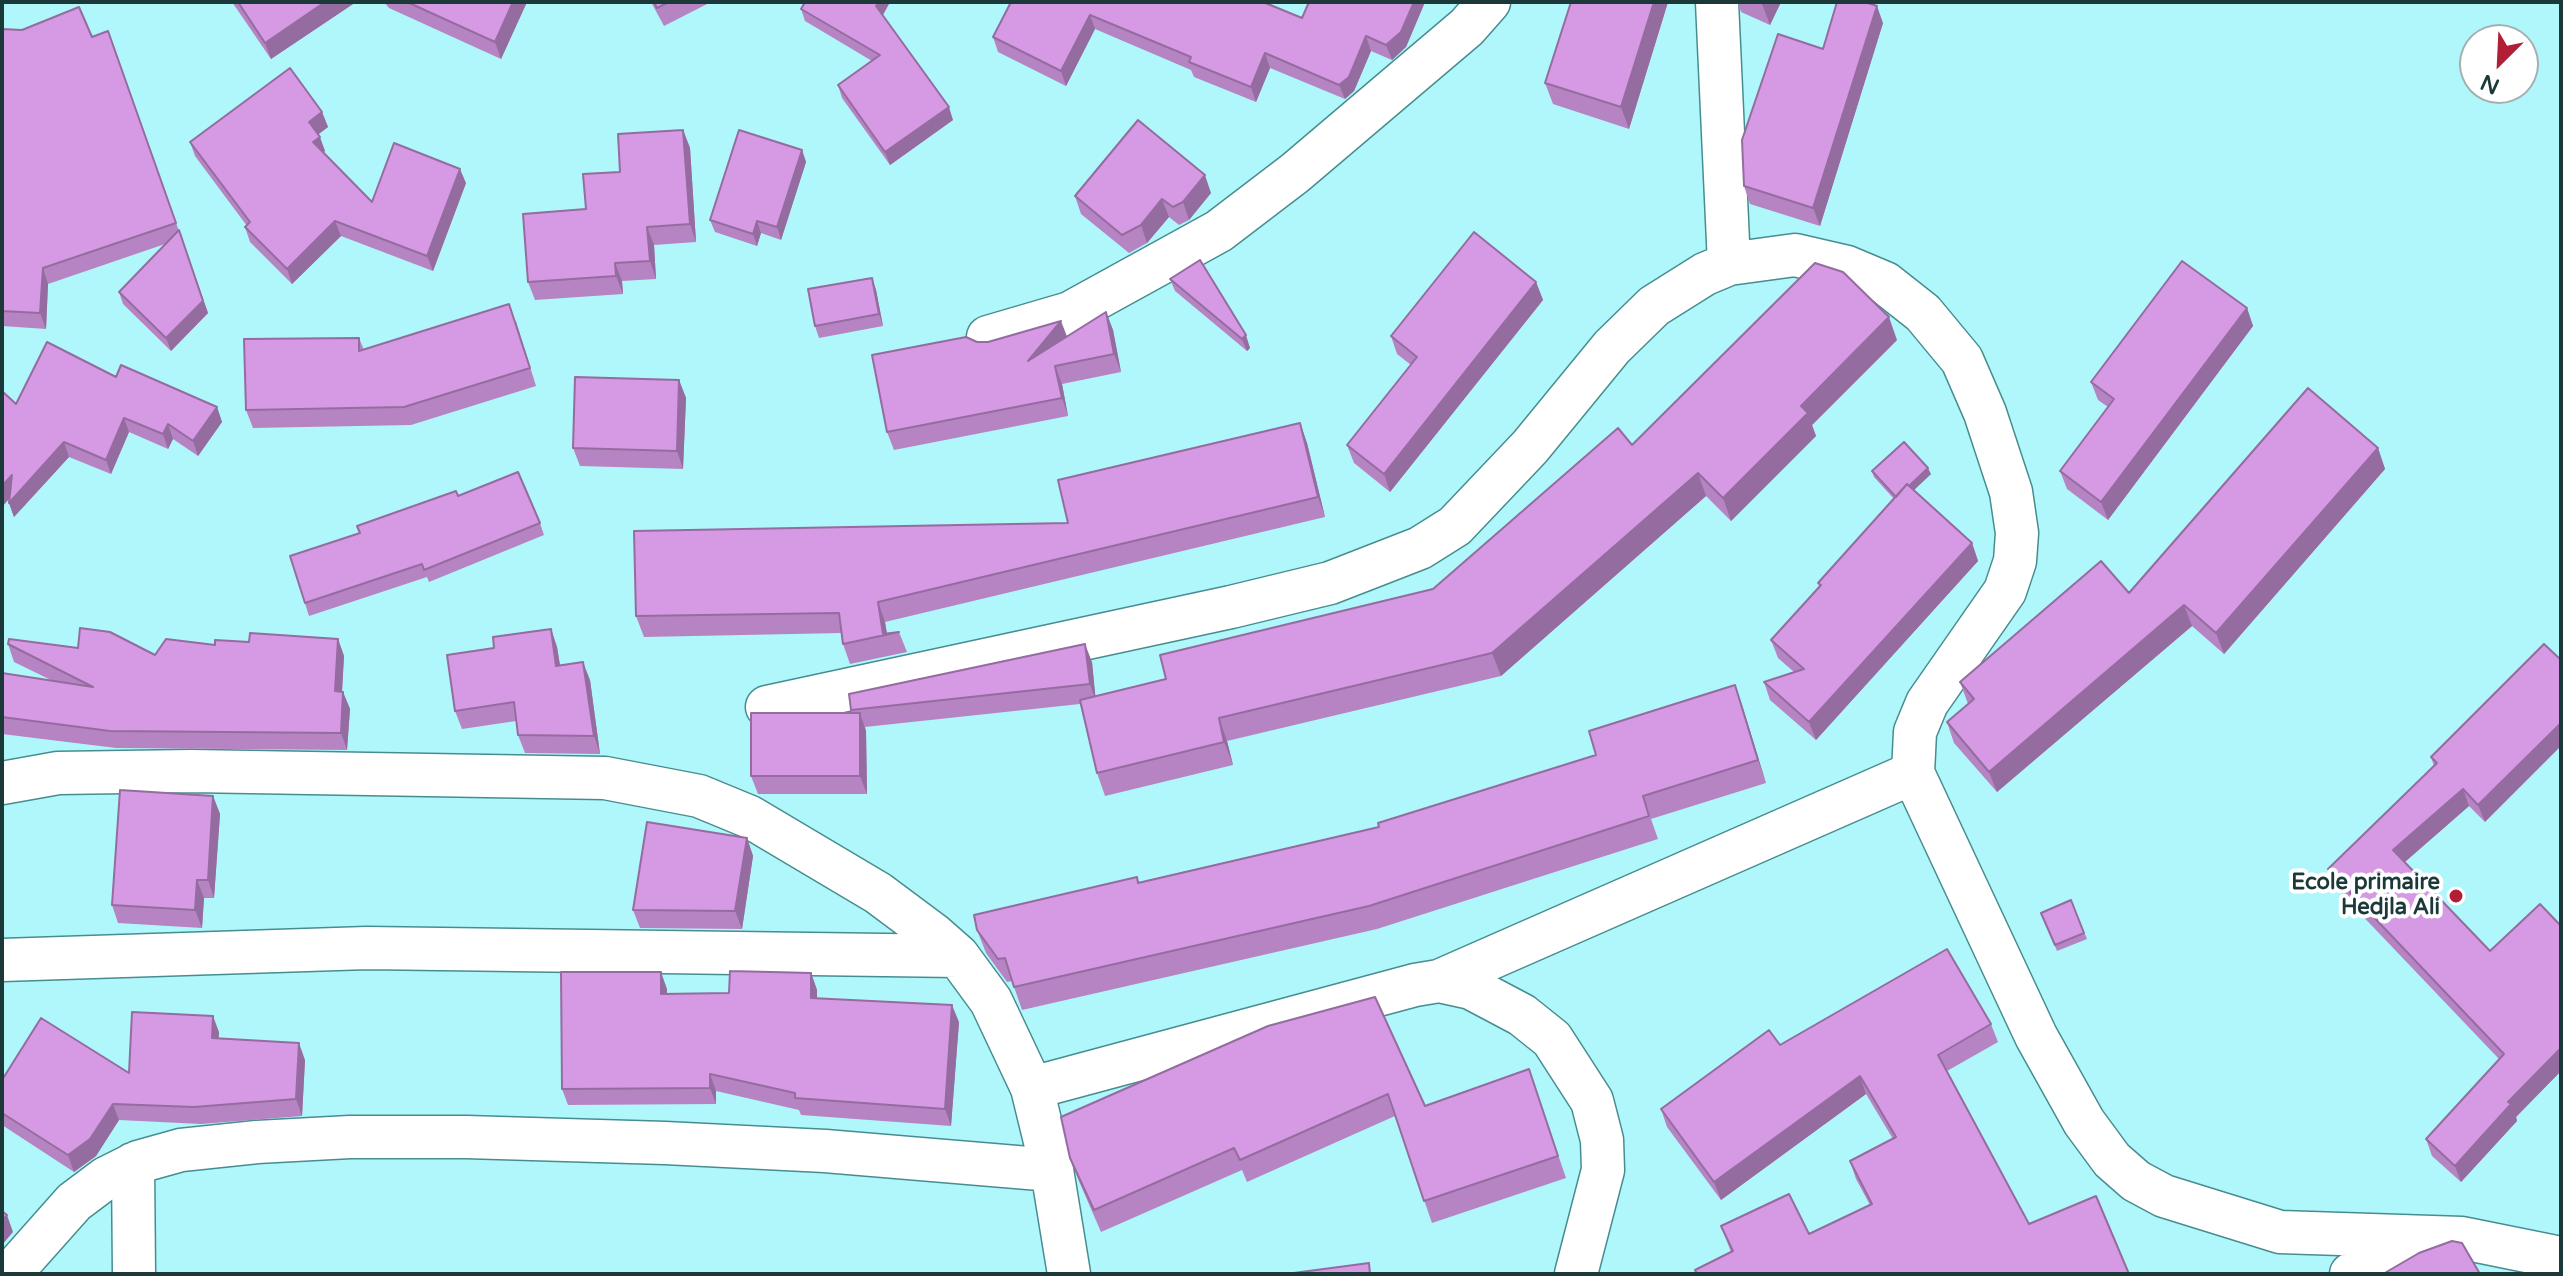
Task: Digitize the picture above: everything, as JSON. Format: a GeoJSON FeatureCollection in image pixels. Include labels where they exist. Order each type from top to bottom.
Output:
{"type":"FeatureCollection","features":[{"type":"Feature","properties":{"kind":"street"},"geometry":{"type":"LineString","coordinates":[[988,337],[1070,313],[1219,231],[1295,173],[1467,27],[1489,2]]}},
{"type":"Feature","properties":{"kind":"street"},"geometry":{"type":"LineString","coordinates":[[1717,2],[1729,264]]}},
{"type":"Feature","properties":{"kind":"street"},"geometry":{"type":"LineString","coordinates":[[767,707],[1330,583],[1420,548],[1455,526],[1530,447],[1612,347],[1654,306],[1705,274],[1729,264],[1795,255],[1847,267],[1885,283],[1923,313],[1962,360],[1985,413],[2011,492],[2017,533],[2015,561],[2005,591],[1927,703],[1915,732],[1913,773],[2036,1036],[2084,1122],[2112,1160],[2136,1181],[2164,1196],[2280,1232],[2462,1238],[2561,1258]]}},
{"type":"Feature","properties":{"kind":"street"},"geometry":{"type":"LineString","coordinates":[[2,783],[58,773],[191,771],[605,778],[654,784],[699,796],[750,817],[878,893],[958,956],[991,1001],[1032,1088],[1052,1170],[1069,1274]]}},
{"type":"Feature","properties":{"kind":"street"},"geometry":{"type":"LineString","coordinates":[[1032,1088],[1329,1007],[1439,981],[1913,773]]}},
{"type":"Feature","properties":{"kind":"street"},"geometry":{"type":"LineString","coordinates":[[2,960],[367,948],[958,956]]}},
{"type":"Feature","properties":{"kind":"street"},"geometry":{"type":"LineString","coordinates":[[1439,981],[1471,988],[1522,1015],[1552,1039],[1592,1101],[1602,1140],[1603,1170],[1576,1274]]}},
{"type":"Feature","properties":{"kind":"street"},"geometry":{"type":"LineString","coordinates":[[10,1274],[74,1202],[106,1178],[133,1164],[181,1150],[257,1142],[350,1137],[466,1137],[793,1149],[1052,1170]]}},
{"type":"Feature","properties":{"kind":"street"},"geometry":{"type":"LineString","coordinates":[[133,1164],[134,1274]]}},
{"type":"Feature","properties":{"kind":"street"},"geometry":{"type":"LineString","coordinates":[[2351,1274],[2462,1238]]}},
{"type":"Feature","properties":{"kind":"building"},"geometry":{"type":"Polygon","coordinates":[[[238,2],[325,2],[265,43],[238,2]]]}},
{"type":"Feature","properties":{"kind":"building"},"geometry":{"type":"Polygon","coordinates":[[[407,2],[513,2],[495,42],[407,2]]]}},
{"type":"Feature","properties":{"kind":"building"},"geometry":{"type":"Polygon","coordinates":[[[654,2],[669,2],[657,8],[654,2]]]}},
{"type":"Feature","properties":{"kind":"building"},"geometry":{"type":"Polygon","coordinates":[[[805,2],[879,2],[876,6],[949,107],[885,152],[838,85],[880,55],[801,9],[805,2]]]}},
{"type":"Feature","properties":{"kind":"building"},"geometry":{"type":"Polygon","coordinates":[[[1011,2],[1263,2],[1302,18],[1309,2],[1414,2],[1401,32],[1386,45],[1366,36],[1349,77],[1339,85],[1265,53],[1251,87],[1189,62],[1191,57],[1090,15],[1061,71],[993,37],[1011,2]]]}},
{"type":"Feature","properties":{"kind":"building"},"geometry":{"type":"Polygon","coordinates":[[[1571,2],[1654,2],[1621,107],[1545,83],[1571,2]]]}},
{"type":"Feature","properties":{"kind":"building"},"geometry":{"type":"Polygon","coordinates":[[[1837,2],[1865,2],[1877,6],[1813,208],[1744,186],[1742,140],[1778,34],[1823,49],[1837,2]]]}},
{"type":"Feature","properties":{"kind":"building"},"geometry":{"type":"Polygon","coordinates":[[[79,7],[92,37],[108,31],[176,223],[43,268],[40,313],[2,311],[2,29],[22,30],[79,7]]]}},
{"type":"Feature","properties":{"kind":"building"},"geometry":{"type":"Polygon","coordinates":[[[290,68],[322,112],[309,122],[320,137],[313,142],[372,202],[394,143],[460,169],[427,256],[335,221],[287,269],[245,227],[250,222],[190,142],[290,68]]]}},
{"type":"Feature","properties":{"kind":"building"},"geometry":{"type":"Polygon","coordinates":[[[1138,120],[1205,175],[1183,202],[1173,207],[1162,199],[1141,225],[1122,235],[1075,196],[1138,120]]]}},
{"type":"Feature","properties":{"kind":"building"},"geometry":{"type":"Polygon","coordinates":[[[683,130],[690,224],[647,227],[650,261],[615,263],[616,276],[528,282],[523,214],[586,209],[583,174],[620,172],[618,134],[683,130]]]}},
{"type":"Feature","properties":{"kind":"building"},"geometry":{"type":"Polygon","coordinates":[[[739,130],[802,150],[777,227],[757,221],[753,234],[710,220],[739,130]]]}},
{"type":"Feature","properties":{"kind":"building"},"geometry":{"type":"Polygon","coordinates":[[[179,230],[203,301],[166,338],[119,292],[179,230]]]}},
{"type":"Feature","properties":{"kind":"building"},"geometry":{"type":"Polygon","coordinates":[[[1474,232],[1536,282],[1384,474],[1347,445],[1417,357],[1391,336],[1474,232]]]}},
{"type":"Feature","properties":{"kind":"building"},"geometry":{"type":"Polygon","coordinates":[[[1200,260],[1246,335],[1242,339],[1170,279],[1200,260]]]}},
{"type":"Feature","properties":{"kind":"building"},"geometry":{"type":"Polygon","coordinates":[[[2182,261],[2247,308],[2101,502],[2060,471],[2114,399],[2091,382],[2182,261]]]}},
{"type":"Feature","properties":{"kind":"building"},"geometry":{"type":"Polygon","coordinates":[[[1815,263],[1843,272],[1889,317],[1801,406],[1808,413],[1723,498],[1698,473],[1492,653],[1219,718],[1224,742],[1097,773],[1080,700],[1166,679],[1160,655],[1433,589],[1618,428],[1632,445],[1815,263]]]}},
{"type":"Feature","properties":{"kind":"building"},"geometry":{"type":"Polygon","coordinates":[[[872,278],[879,314],[815,326],[808,289],[872,278]]]}},
{"type":"Feature","properties":{"kind":"building"},"geometry":{"type":"Polygon","coordinates":[[[509,304],[530,368],[404,407],[246,410],[244,339],[359,338],[359,351],[509,304]]]}},
{"type":"Feature","properties":{"kind":"building"},"geometry":{"type":"Polygon","coordinates":[[[1106,312],[1114,354],[1055,366],[1062,398],[887,432],[872,355],[966,337],[977,342],[988,342],[1061,321],[1028,361],[1106,312]]]}},
{"type":"Feature","properties":{"kind":"building"},"geometry":{"type":"Polygon","coordinates":[[[47,342],[116,377],[121,365],[217,407],[193,441],[168,424],[163,434],[124,418],[106,460],[64,442],[9,503],[12,475],[2,486],[2,391],[16,404],[47,342]]]}},
{"type":"Feature","properties":{"kind":"building"},"geometry":{"type":"Polygon","coordinates":[[[575,377],[679,380],[677,451],[573,448],[575,377]]]}},
{"type":"Feature","properties":{"kind":"building"},"geometry":{"type":"Polygon","coordinates":[[[2308,388],[2378,448],[2216,633],[2184,605],[1989,772],[1947,722],[1974,699],[1960,682],[2101,561],[2129,593],[2308,388]]]}},
{"type":"Feature","properties":{"kind":"building"},"geometry":{"type":"Polygon","coordinates":[[[1300,423],[1318,497],[878,602],[883,634],[899,632],[843,644],[839,613],[636,616],[634,531],[1068,523],[1058,480],[1300,423]]]}},
{"type":"Feature","properties":{"kind":"building"},"geometry":{"type":"Polygon","coordinates":[[[1904,442],[1928,468],[1896,497],[1872,471],[1904,442]]]}},
{"type":"Feature","properties":{"kind":"building"},"geometry":{"type":"Polygon","coordinates":[[[518,472],[540,523],[424,570],[422,564],[305,603],[290,556],[360,533],[357,526],[456,491],[458,496],[518,472]]]}},
{"type":"Feature","properties":{"kind":"building"},"geometry":{"type":"Polygon","coordinates":[[[1907,484],[1972,543],[1809,722],[1764,682],[1804,669],[1771,640],[1907,484]]]}},
{"type":"Feature","properties":{"kind":"building"},"geometry":{"type":"Polygon","coordinates":[[[80,628],[110,632],[155,655],[166,639],[215,645],[215,640],[249,642],[250,633],[338,639],[335,691],[343,692],[341,733],[110,731],[2,717],[2,673],[93,687],[8,644],[9,639],[78,648],[80,628]]]}},
{"type":"Feature","properties":{"kind":"building"},"geometry":{"type":"Polygon","coordinates":[[[551,629],[556,666],[583,662],[594,736],[518,735],[514,702],[455,711],[447,655],[494,648],[493,637],[551,629]]]}},
{"type":"Feature","properties":{"kind":"building"},"geometry":{"type":"Polygon","coordinates":[[[1085,644],[1090,684],[851,710],[849,694],[1085,644]]]}},
{"type":"Feature","properties":{"kind":"building"},"geometry":{"type":"Polygon","coordinates":[[[2544,644],[2561,660],[2561,723],[2478,805],[2463,789],[2393,850],[2490,951],[2540,904],[2561,926],[2561,1048],[2508,1102],[2511,1104],[2455,1166],[2426,1139],[2504,1054],[2328,869],[2437,763],[2431,757],[2544,644]]]}},
{"type":"Feature","properties":{"kind":"building"},"geometry":{"type":"Polygon","coordinates":[[[1735,685],[1758,760],[1643,796],[1649,816],[1369,906],[1014,987],[1005,958],[998,959],[977,930],[974,915],[1137,877],[1138,883],[1379,827],[1378,823],[1596,755],[1589,731],[1735,685]]]}},
{"type":"Feature","properties":{"kind":"building"},"geometry":{"type":"Polygon","coordinates":[[[751,713],[860,713],[860,776],[751,776],[751,713]]]}},
{"type":"Feature","properties":{"kind":"building"},"geometry":{"type":"Polygon","coordinates":[[[120,790],[213,796],[208,880],[197,880],[195,910],[112,905],[120,790]]]}},
{"type":"Feature","properties":{"kind":"building"},"geometry":{"type":"Polygon","coordinates":[[[647,822],[747,838],[735,911],[633,910],[647,822]]]}},
{"type":"Feature","properties":{"kind":"building"},"geometry":{"type":"Polygon","coordinates":[[[2071,900],[2084,933],[2055,945],[2041,913],[2071,900]]]}},
{"type":"Feature","properties":{"kind":"building"},"geometry":{"type":"Polygon","coordinates":[[[1947,949],[1991,1024],[1938,1055],[2029,1224],[2096,1196],[2129,1274],[1697,1274],[1695,1270],[1733,1251],[1721,1226],[1789,1194],[1809,1234],[1872,1204],[1850,1161],[1896,1137],[1860,1076],[1714,1182],[1661,1109],[1769,1030],[1780,1045],[1947,949]]]}},
{"type":"Feature","properties":{"kind":"building"},"geometry":{"type":"Polygon","coordinates":[[[730,971],[811,973],[811,998],[952,1005],[945,1109],[795,1098],[795,1093],[710,1074],[710,1088],[562,1089],[561,972],[661,972],[661,994],[729,993],[730,971]]]}},
{"type":"Feature","properties":{"kind":"building"},"geometry":{"type":"Polygon","coordinates":[[[1375,997],[1425,1106],[1529,1069],[1558,1156],[1424,1201],[1388,1094],[1240,1160],[1234,1148],[1094,1210],[1070,1158],[1061,1117],[1268,1026],[1375,997]]]}},
{"type":"Feature","properties":{"kind":"building"},"geometry":{"type":"Polygon","coordinates":[[[132,1012],[213,1016],[212,1038],[299,1043],[296,1099],[194,1107],[113,1104],[90,1139],[68,1155],[2,1113],[2,1080],[41,1018],[129,1073],[132,1012]]]}},
{"type":"Feature","properties":{"kind":"building"},"geometry":{"type":"Polygon","coordinates":[[[2452,1241],[2462,1243],[2480,1274],[2383,1274],[2419,1253],[2452,1241]]]}},
{"type":"Feature","properties":{"kind":"building"},"geometry":{"type":"Polygon","coordinates":[[[1369,1263],[1370,1274],[1286,1274],[1369,1263]]]}},
{"type":"Feature","properties":{"kind":"place","name":"Ecole primaire Hedjla Ali"},"geometry":{"type":"Point","coordinates":[2456,896]}}]}
